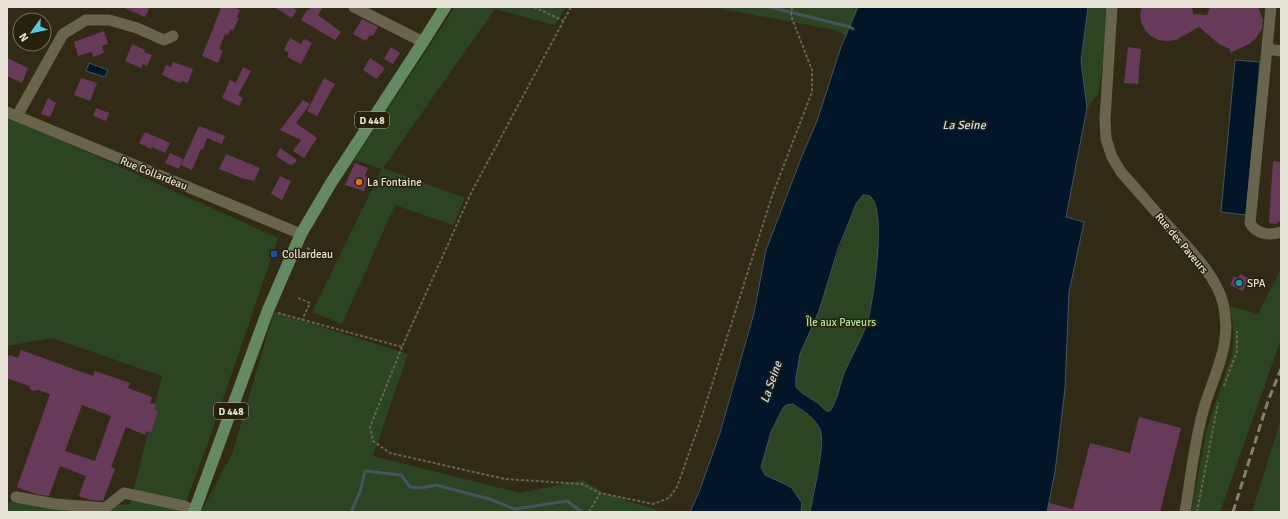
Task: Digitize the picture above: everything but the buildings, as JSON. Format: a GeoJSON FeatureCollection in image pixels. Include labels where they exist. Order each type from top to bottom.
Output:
{"type":"FeatureCollection","features":[{"type":"Feature","properties":{"kind":"main road","name":"D 448"},"geometry":{"type":"LineString","coordinates":[[194,511],[268,310],[301,234],[330,183],[423,42],[444,7]]}},
{"type":"Feature","properties":{"kind":"street"},"geometry":{"type":"LineString","coordinates":[[354,7],[423,42]]}},
{"type":"Feature","properties":{"kind":"street","name":"Rue des Paveurs"},"geometry":{"type":"LineString","coordinates":[[1112,7],[1105,119],[1106,139],[1112,157],[1121,172],[1202,263],[1213,281],[1222,302],[1225,324],[1225,346],[1204,408],[1195,447],[1185,512]]}},
{"type":"Feature","properties":{"kind":"street"},"geometry":{"type":"LineString","coordinates":[[1271,7],[1250,222],[1254,229],[1258,232],[1281,232]]}},
{"type":"Feature","properties":{"kind":"street"},"geometry":{"type":"LineString","coordinates":[[12,114],[63,34],[86,20],[109,20],[137,28],[164,40],[173,36]]}},
{"type":"Feature","properties":{"kind":"street"},"geometry":{"type":"LineString","coordinates":[[1267,49],[1281,51]]}},
{"type":"Feature","properties":{"kind":"street","name":"Rue Collardeau"},"geometry":{"type":"LineString","coordinates":[[12,114],[301,234]]}},
{"type":"Feature","properties":{"kind":"street"},"geometry":{"type":"LineString","coordinates":[[16,496],[55,504],[105,508],[124,493],[184,506],[194,511]]}},
{"type":"Feature","properties":{"kind":"path"},"geometry":{"type":"LineString","coordinates":[[534,7],[564,21]]}},
{"type":"Feature","properties":{"kind":"path"},"geometry":{"type":"LineString","coordinates":[[571,7],[471,193],[402,347],[370,427],[373,441],[390,453],[505,479],[582,484],[600,493],[653,504],[669,498],[677,487],[700,422],[772,196],[812,92],[812,70],[791,16],[792,7]]}},
{"type":"Feature","properties":{"kind":"path"},"geometry":{"type":"LineString","coordinates":[[305,247],[318,254]]}},
{"type":"Feature","properties":{"kind":"path"},"geometry":{"type":"LineString","coordinates":[[298,298],[310,303],[302,320]]}},
{"type":"Feature","properties":{"kind":"path"},"geometry":{"type":"LineString","coordinates":[[268,310],[402,347]]}},
{"type":"Feature","properties":{"kind":"path"},"geometry":{"type":"LineString","coordinates":[[1223,388],[1237,351],[1236,325]]}},
{"type":"Feature","properties":{"kind":"path"},"geometry":{"type":"LineString","coordinates":[[1197,512],[1218,402]]}},
{"type":"Feature","properties":{"kind":"path"},"geometry":{"type":"LineString","coordinates":[[589,512],[600,493]]}},
{"type":"Feature","properties":{"kind":"green space"},"geometry":{"type":"Polygon","coordinates":[[[455,7],[566,7],[555,25],[495,9],[383,168],[465,198],[453,225],[395,205],[342,324],[312,312],[382,169],[354,160],[455,7]]]}},
{"type":"Feature","properties":{"kind":"green space"},"geometry":{"type":"Polygon","coordinates":[[[712,7],[858,7],[846,36],[835,30],[712,7]]]}},
{"type":"Feature","properties":{"kind":"green space"},"geometry":{"type":"Polygon","coordinates":[[[1088,7],[1110,7],[1099,93],[1087,108],[1081,61],[1088,7]]]}},
{"type":"Feature","properties":{"kind":"green space"},"geometry":{"type":"Polygon","coordinates":[[[7,116],[278,238],[209,440],[182,512],[7,512],[7,502],[100,506],[130,504],[162,376],[52,338],[7,346],[7,116]]]}},
{"type":"Feature","properties":{"kind":"green space","name":"Île aux Paveurs"},"geometry":{"type":"Polygon","coordinates":[[[863,195],[868,195],[871,197],[876,206],[878,220],[878,257],[873,295],[865,327],[850,360],[833,406],[830,411],[825,411],[796,387],[800,354],[807,339],[856,204],[863,195]]]}},
{"type":"Feature","properties":{"kind":"green space"},"geometry":{"type":"Polygon","coordinates":[[[1281,269],[1281,339],[1220,512],[1191,512],[1207,428],[1232,354],[1234,335],[1230,306],[1258,314],[1281,269]]]}},
{"type":"Feature","properties":{"kind":"green space"},"geometry":{"type":"Polygon","coordinates":[[[274,312],[408,354],[373,456],[520,493],[583,480],[604,493],[662,512],[201,512],[232,454],[274,312]]]}},
{"type":"Feature","properties":{"kind":"green space"},"geometry":{"type":"Polygon","coordinates":[[[793,404],[815,421],[820,429],[820,457],[810,512],[801,512],[802,503],[791,487],[765,475],[761,467],[771,432],[783,408],[786,405],[793,404]]]}},
{"type":"Feature","properties":{"kind":"green space"},"geometry":{"type":"Polygon","coordinates":[[[1281,419],[1281,512],[1252,512],[1281,419]]]}},
{"type":"Feature","properties":{"kind":"water","name":"La Seine"},"geometry":{"type":"Polygon","coordinates":[[[858,7],[1088,7],[1081,61],[1087,108],[1066,217],[1084,222],[1069,292],[1065,389],[1055,472],[1047,512],[810,512],[820,457],[820,429],[815,421],[793,404],[786,405],[783,408],[771,432],[761,467],[765,475],[791,487],[802,503],[801,512],[690,512],[699,492],[720,433],[754,313],[766,250],[817,121],[841,47],[858,7]],[[863,195],[856,204],[838,249],[819,311],[800,354],[796,387],[802,393],[818,403],[826,411],[830,411],[835,402],[845,371],[865,330],[870,313],[877,259],[878,221],[876,206],[871,197],[868,195],[863,195]]]}},
{"type":"Feature","properties":{"kind":"water"},"geometry":{"type":"Polygon","coordinates":[[[1235,60],[1260,62],[1246,215],[1221,212],[1235,60]]]}},
{"type":"Feature","properties":{"kind":"water"},"geometry":{"type":"Polygon","coordinates":[[[89,63],[108,70],[105,77],[86,71],[89,63]]]}},
{"type":"Feature","properties":{"kind":"waterway"},"geometry":{"type":"LineString","coordinates":[[770,7],[853,29]]}},
{"type":"Feature","properties":{"kind":"waterway"},"geometry":{"type":"LineString","coordinates":[[351,512],[360,492],[365,471],[401,475],[410,487],[421,488],[436,485],[489,499],[515,509],[567,501],[582,512]]}},
{"type":"Feature","properties":{"kind":"railway"},"geometry":{"type":"LineString","coordinates":[[1233,512],[1268,401],[1281,369]]}},
{"type":"Feature","properties":{"kind":"place","name":"La Fontaine"},"geometry":{"type":"Point","coordinates":[359,182]}},
{"type":"Feature","properties":{"kind":"place","name":"Collardeau"},"geometry":{"type":"Point","coordinates":[274,254]}},
{"type":"Feature","properties":{"kind":"place","name":"SPA"},"geometry":{"type":"Point","coordinates":[1239,283]}}]}
